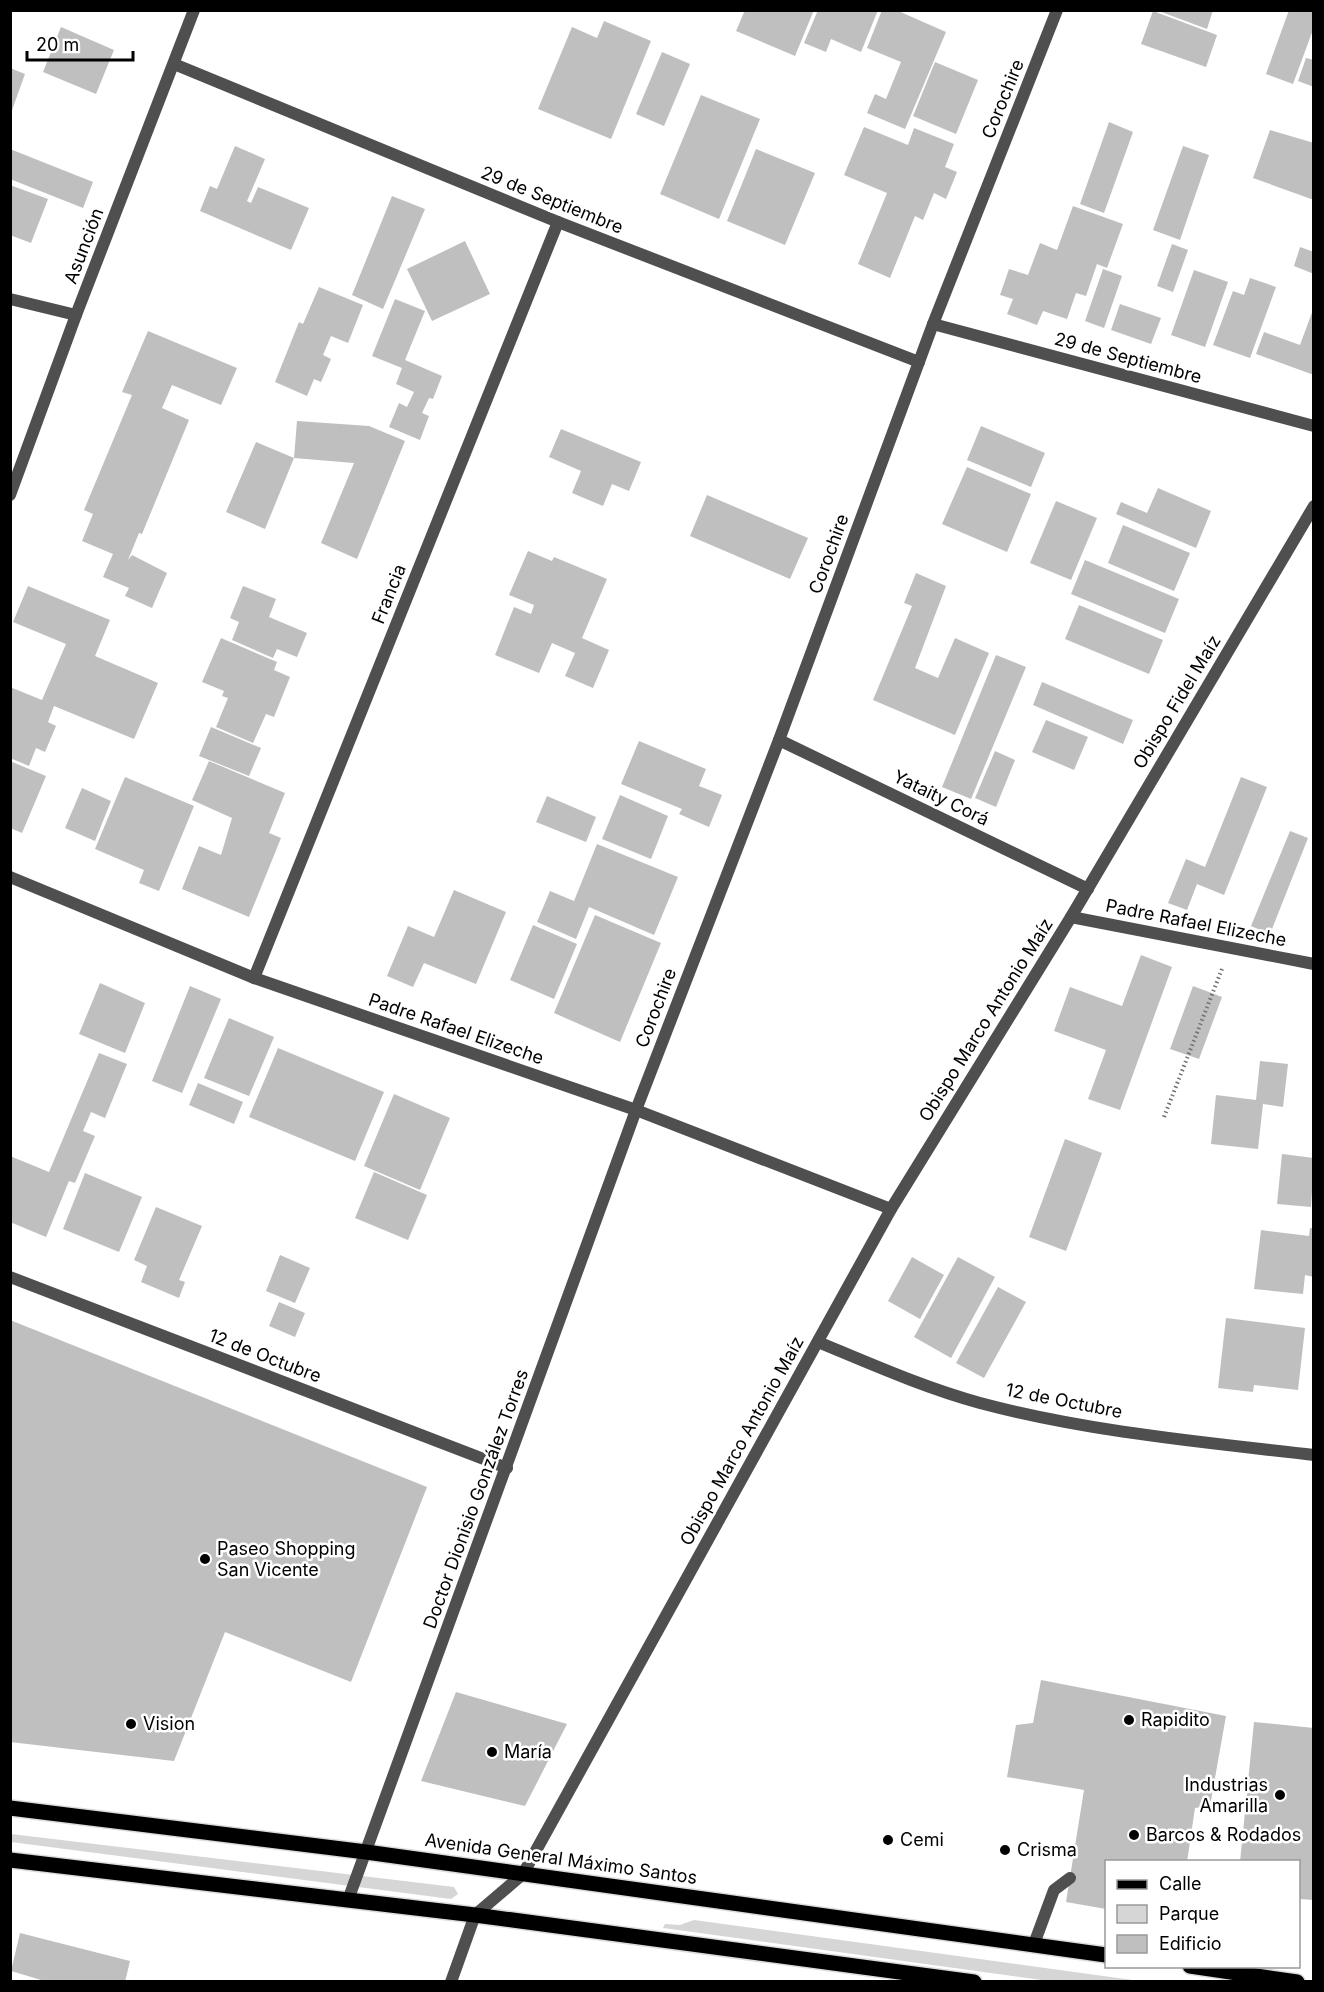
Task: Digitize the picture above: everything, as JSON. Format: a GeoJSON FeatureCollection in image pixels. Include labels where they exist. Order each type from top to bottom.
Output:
{"type":"FeatureCollection","features":[{"type":"Feature","properties":{"kind":"main road","name":"Avenida General Máximo Santos"},"geometry":{"type":"LineString","coordinates":[[10,1808],[366,1852],[1105,1955]]}},
{"type":"Feature","properties":{"kind":"main road"},"geometry":{"type":"LineString","coordinates":[[10,1860],[475,1915],[975,1982]]}},
{"type":"Feature","properties":{"kind":"main road"},"geometry":{"type":"LineString","coordinates":[[1203,1968],[1297,1982]]}},
{"type":"Feature","properties":{"kind":"street","name":"Asunción"},"geometry":{"type":"LineString","coordinates":[[10,495],[76,315],[194,10]]}},
{"type":"Feature","properties":{"kind":"street","name":"Corochire"},"geometry":{"type":"LineString","coordinates":[[636,1110],[779,740],[933,324],[1057,10]]}},
{"type":"Feature","properties":{"kind":"street","name":"29 de Septiembre"},"geometry":{"type":"LineString","coordinates":[[174,64],[558,222],[919,362]]}},
{"type":"Feature","properties":{"kind":"street","name":"Francia"},"geometry":{"type":"LineString","coordinates":[[255,978],[558,222]]}},
{"type":"Feature","properties":{"kind":"street"},"geometry":{"type":"LineString","coordinates":[[10,298],[76,315]]}},
{"type":"Feature","properties":{"kind":"street","name":"29 de Septiembre"},"geometry":{"type":"LineString","coordinates":[[933,324],[1314,426]]}},
{"type":"Feature","properties":{"kind":"street","name":"Obispo Fidel Maíz"},"geometry":{"type":"LineString","coordinates":[[1071,916],[1314,506]]}},
{"type":"Feature","properties":{"kind":"street","name":"Yataity Corá"},"geometry":{"type":"LineString","coordinates":[[779,740],[1088,889]]}},
{"type":"Feature","properties":{"kind":"street","name":"Padre Rafael Elizeche"},"geometry":{"type":"LineString","coordinates":[[10,877],[255,978],[636,1110],[891,1209]]}},
{"type":"Feature","properties":{"kind":"street","name":"Padre Rafael Elizeche"},"geometry":{"type":"LineString","coordinates":[[1071,916],[1314,964]]}},
{"type":"Feature","properties":{"kind":"street","name":"Obispo Marco Antonio Maíz"},"geometry":{"type":"LineString","coordinates":[[451,1982],[475,1915],[523,1874],[891,1209],[1071,916]]}},
{"type":"Feature","properties":{"kind":"street","name":"Doctor Dionisio González Torres"},"geometry":{"type":"LineString","coordinates":[[348,1900],[636,1110]]}},
{"type":"Feature","properties":{"kind":"street","name":"12 de Octubre"},"geometry":{"type":"LineString","coordinates":[[10,1277],[507,1468]]}},
{"type":"Feature","properties":{"kind":"street","name":"12 de Octubre"},"geometry":{"type":"LineString","coordinates":[[818,1342],[895,1374],[978,1402],[1017,1412],[1150,1436],[1314,1455]]}},
{"type":"Feature","properties":{"kind":"street"},"geometry":{"type":"LineString","coordinates":[[1034,1944],[1054,1890],[1070,1878]]}},
{"type":"Feature","properties":{"kind":"path"},"geometry":{"type":"LineString","coordinates":[[1164,1116],[1230,948]]}},
{"type":"Feature","properties":{"kind":"green space"},"geometry":{"type":"Polygon","coordinates":[[[11,1834],[454,1887],[458,1894],[451,1899],[11,1842],[11,1834]]]}},
{"type":"Feature","properties":{"kind":"green space"},"geometry":{"type":"Polygon","coordinates":[[[694,1920],[1140,1981],[1049,1981],[663,1928],[665,1924],[680,1925],[694,1920]]]}},
{"type":"Feature","properties":{"kind":"building"},"geometry":{"type":"Polygon","coordinates":[[[745,10],[814,10],[795,56],[736,31],[745,10]]]}},
{"type":"Feature","properties":{"kind":"building"},"geometry":{"type":"Polygon","coordinates":[[[818,10],[878,10],[861,52],[831,39],[826,52],[804,43],[818,10]]]}},
{"type":"Feature","properties":{"kind":"building"},"geometry":{"type":"Polygon","coordinates":[[[882,10],[896,10],[946,32],[905,129],[867,113],[875,94],[886,99],[901,62],[867,48],[882,10]]]}},
{"type":"Feature","properties":{"kind":"building"},"geometry":{"type":"Polygon","coordinates":[[[1156,10],[1213,10],[1207,29],[1156,10]]]}},
{"type":"Feature","properties":{"kind":"building"},"geometry":{"type":"Polygon","coordinates":[[[1289,10],[1314,10],[1314,27],[1293,84],[1266,74],[1289,10]]]}},
{"type":"Feature","properties":{"kind":"building"},"geometry":{"type":"Polygon","coordinates":[[[1153,11],[1217,35],[1206,67],[1141,44],[1153,11]]]}},
{"type":"Feature","properties":{"kind":"building"},"geometry":{"type":"Polygon","coordinates":[[[604,21],[651,41],[611,139],[538,109],[572,27],[597,38],[604,21]]]}},
{"type":"Feature","properties":{"kind":"building"},"geometry":{"type":"Polygon","coordinates":[[[61,27],[114,50],[96,94],[43,72],[61,27]]]}},
{"type":"Feature","properties":{"kind":"building"},"geometry":{"type":"Polygon","coordinates":[[[662,52],[690,64],[664,126],[636,114],[662,52]]]}},
{"type":"Feature","properties":{"kind":"building"},"geometry":{"type":"Polygon","coordinates":[[[1306,58],[1314,60],[1314,87],[1298,81],[1306,58]]]}},
{"type":"Feature","properties":{"kind":"building"},"geometry":{"type":"Polygon","coordinates":[[[935,62],[978,80],[956,134],[913,116],[935,62]]]}},
{"type":"Feature","properties":{"kind":"building"},"geometry":{"type":"Polygon","coordinates":[[[10,68],[25,74],[11,113],[10,113],[10,68]]]}},
{"type":"Feature","properties":{"kind":"building"},"geometry":{"type":"Polygon","coordinates":[[[701,95],[760,119],[719,219],[660,194],[701,95]]]}},
{"type":"Feature","properties":{"kind":"building"},"geometry":{"type":"Polygon","coordinates":[[[1109,122],[1133,132],[1104,213],[1080,204],[1109,122]]]}},
{"type":"Feature","properties":{"kind":"building"},"geometry":{"type":"Polygon","coordinates":[[[864,127],[908,145],[914,128],[954,144],[945,167],[957,172],[946,199],[934,193],[923,220],[915,216],[890,278],[858,264],[887,193],[844,175],[864,127]]]}},
{"type":"Feature","properties":{"kind":"building"},"geometry":{"type":"Polygon","coordinates":[[[1270,130],[1314,143],[1314,200],[1253,178],[1270,130]]]}},
{"type":"Feature","properties":{"kind":"building"},"geometry":{"type":"Polygon","coordinates":[[[235,146],[265,159],[247,201],[251,203],[258,187],[309,208],[291,250],[200,211],[210,186],[217,189],[235,146]]]}},
{"type":"Feature","properties":{"kind":"building"},"geometry":{"type":"Polygon","coordinates":[[[1183,146],[1209,155],[1180,240],[1153,230],[1183,146]]]}},
{"type":"Feature","properties":{"kind":"building"},"geometry":{"type":"Polygon","coordinates":[[[10,149],[93,182],[83,208],[10,179],[10,149]]]}},
{"type":"Feature","properties":{"kind":"building"},"geometry":{"type":"Polygon","coordinates":[[[756,149],[815,173],[785,245],[727,221],[756,149]]]}},
{"type":"Feature","properties":{"kind":"building"},"geometry":{"type":"Polygon","coordinates":[[[10,185],[48,199],[31,243],[10,235],[10,185]]]}},
{"type":"Feature","properties":{"kind":"building"},"geometry":{"type":"Polygon","coordinates":[[[392,196],[425,209],[383,309],[352,295],[392,196]]]}},
{"type":"Feature","properties":{"kind":"building"},"geometry":{"type":"Polygon","coordinates":[[[1073,206],[1123,224],[1107,268],[1097,264],[1086,296],[1076,293],[1067,319],[1043,311],[1037,325],[1007,314],[1013,299],[1000,295],[1009,269],[1028,275],[1040,243],[1057,250],[1073,206]]]}},
{"type":"Feature","properties":{"kind":"building"},"geometry":{"type":"Polygon","coordinates":[[[465,241],[490,294],[432,321],[407,269],[465,241]]]}},
{"type":"Feature","properties":{"kind":"building"},"geometry":{"type":"Polygon","coordinates":[[[1172,244],[1188,250],[1173,292],[1157,286],[1172,244]]]}},
{"type":"Feature","properties":{"kind":"building"},"geometry":{"type":"Polygon","coordinates":[[[1300,247],[1314,252],[1314,274],[1294,266],[1300,247]]]}},
{"type":"Feature","properties":{"kind":"building"},"geometry":{"type":"Polygon","coordinates":[[[1103,269],[1122,276],[1104,328],[1085,321],[1103,269]]]}},
{"type":"Feature","properties":{"kind":"building"},"geometry":{"type":"Polygon","coordinates":[[[1194,270],[1228,282],[1205,347],[1171,335],[1194,270]]]}},
{"type":"Feature","properties":{"kind":"building"},"geometry":{"type":"Polygon","coordinates":[[[1250,278],[1276,287],[1250,358],[1213,345],[1233,291],[1244,295],[1250,278]]]}},
{"type":"Feature","properties":{"kind":"building"},"geometry":{"type":"Polygon","coordinates":[[[319,287],[363,305],[348,343],[331,336],[323,355],[331,359],[321,382],[314,379],[307,396],[275,382],[299,322],[303,324],[319,287]]]}},
{"type":"Feature","properties":{"kind":"building"},"geometry":{"type":"Polygon","coordinates":[[[395,299],[425,311],[405,360],[442,376],[433,399],[429,398],[422,413],[429,416],[420,440],[389,427],[399,403],[407,407],[414,392],[396,384],[402,368],[372,356],[395,299]]]}},
{"type":"Feature","properties":{"kind":"building"},"geometry":{"type":"Polygon","coordinates":[[[1120,304],[1161,318],[1151,344],[1111,330],[1120,304]]]}},
{"type":"Feature","properties":{"kind":"building"},"geometry":{"type":"Polygon","coordinates":[[[1314,307],[1314,375],[1256,354],[1264,332],[1300,345],[1314,307]]]}},
{"type":"Feature","properties":{"kind":"building"},"geometry":{"type":"Polygon","coordinates":[[[148,331],[237,368],[221,405],[172,385],[162,408],[189,420],[142,534],[139,533],[128,560],[132,555],[167,573],[152,608],[125,596],[129,588],[103,577],[113,554],[82,541],[93,514],[84,510],[132,395],[122,392],[148,331]]]}},
{"type":"Feature","properties":{"kind":"building"},"geometry":{"type":"Polygon","coordinates":[[[297,421],[369,426],[405,441],[357,559],[321,543],[354,463],[294,458],[297,421]]]}},
{"type":"Feature","properties":{"kind":"building"},"geometry":{"type":"Polygon","coordinates":[[[981,426],[1045,453],[1031,487],[967,460],[981,426]]]}},
{"type":"Feature","properties":{"kind":"building"},"geometry":{"type":"Polygon","coordinates":[[[561,429],[641,462],[629,491],[612,484],[603,506],[572,493],[581,471],[549,457],[561,429]]]}},
{"type":"Feature","properties":{"kind":"building"},"geometry":{"type":"Polygon","coordinates":[[[256,442],[294,458],[265,529],[226,512],[256,442]]]}},
{"type":"Feature","properties":{"kind":"building"},"geometry":{"type":"Polygon","coordinates":[[[967,467],[1031,494],[1007,552],[942,524],[967,467]]]}},
{"type":"Feature","properties":{"kind":"building"},"geometry":{"type":"Polygon","coordinates":[[[1158,488],[1211,511],[1196,548],[1116,514],[1121,502],[1147,513],[1158,488]]]}},
{"type":"Feature","properties":{"kind":"building"},"geometry":{"type":"Polygon","coordinates":[[[707,495],[808,538],[790,579],[690,536],[707,495]]]}},
{"type":"Feature","properties":{"kind":"building"},"geometry":{"type":"Polygon","coordinates":[[[1056,501],[1097,518],[1071,580],[1030,563],[1056,501]]]}},
{"type":"Feature","properties":{"kind":"building"},"geometry":{"type":"Polygon","coordinates":[[[1123,525],[1190,553],[1174,591],[1108,563],[1123,525]]]}},
{"type":"Feature","properties":{"kind":"building"},"geometry":{"type":"Polygon","coordinates":[[[528,551],[552,561],[554,557],[607,579],[582,638],[609,650],[593,688],[565,676],[575,653],[552,643],[539,673],[495,655],[514,607],[531,614],[534,605],[509,595],[528,551]]]}},
{"type":"Feature","properties":{"kind":"building"},"geometry":{"type":"Polygon","coordinates":[[[1085,560],[1179,599],[1165,633],[1071,594],[1085,560]]]}},
{"type":"Feature","properties":{"kind":"building"},"geometry":{"type":"Polygon","coordinates":[[[916,573],[946,586],[915,668],[938,678],[955,638],[989,653],[955,735],[873,700],[912,606],[904,603],[916,573]]]}},
{"type":"Feature","properties":{"kind":"building"},"geometry":{"type":"Polygon","coordinates":[[[28,586],[110,620],[95,656],[158,683],[134,739],[54,706],[48,722],[56,726],[45,752],[36,748],[29,766],[10,758],[10,687],[42,700],[66,644],[13,622],[28,586]]]}},
{"type":"Feature","properties":{"kind":"building"},"geometry":{"type":"Polygon","coordinates":[[[243,586],[276,599],[269,617],[307,633],[297,657],[277,649],[273,658],[232,640],[239,622],[230,618],[243,586]]]}},
{"type":"Feature","properties":{"kind":"building"},"geometry":{"type":"Polygon","coordinates":[[[1079,605],[1163,640],[1149,674],[1065,639],[1079,605]]]}},
{"type":"Feature","properties":{"kind":"building"},"geometry":{"type":"Polygon","coordinates":[[[221,638],[277,662],[274,670],[290,677],[274,717],[266,714],[253,743],[216,727],[228,698],[222,696],[224,691],[202,682],[221,638]]]}},
{"type":"Feature","properties":{"kind":"building"},"geometry":{"type":"Polygon","coordinates":[[[996,655],[1026,667],[971,799],[942,787],[996,655]]]}},
{"type":"Feature","properties":{"kind":"building"},"geometry":{"type":"Polygon","coordinates":[[[1042,682],[1133,720],[1123,744],[1033,705],[1042,682]]]}},
{"type":"Feature","properties":{"kind":"building"},"geometry":{"type":"Polygon","coordinates":[[[1046,720],[1088,737],[1074,770],[1032,752],[1046,720]]]}},
{"type":"Feature","properties":{"kind":"building"},"geometry":{"type":"Polygon","coordinates":[[[211,727],[261,748],[249,776],[199,756],[211,727]]]}},
{"type":"Feature","properties":{"kind":"building"},"geometry":{"type":"Polygon","coordinates":[[[639,741],[706,769],[699,786],[722,795],[709,827],[679,814],[682,809],[621,784],[639,741]]]}},
{"type":"Feature","properties":{"kind":"building"},"geometry":{"type":"Polygon","coordinates":[[[995,751],[1015,760],[996,807],[975,798],[995,751]]]}},
{"type":"Feature","properties":{"kind":"building"},"geometry":{"type":"Polygon","coordinates":[[[10,761],[46,776],[22,833],[10,828],[10,761]]]}},
{"type":"Feature","properties":{"kind":"building"},"geometry":{"type":"Polygon","coordinates":[[[209,761],[285,793],[269,833],[281,838],[249,917],[182,889],[199,846],[221,855],[232,818],[192,800],[209,761]]]}},
{"type":"Feature","properties":{"kind":"building"},"geometry":{"type":"Polygon","coordinates":[[[125,777],[194,806],[159,891],[139,883],[144,870],[95,849],[125,777]]]}},
{"type":"Feature","properties":{"kind":"building"},"geometry":{"type":"Polygon","coordinates":[[[1241,777],[1267,787],[1224,895],[1197,884],[1187,910],[1168,903],[1186,859],[1205,867],[1241,777]]]}},
{"type":"Feature","properties":{"kind":"building"},"geometry":{"type":"Polygon","coordinates":[[[82,788],[111,801],[95,841],[65,828],[82,788]]]}},
{"type":"Feature","properties":{"kind":"building"},"geometry":{"type":"Polygon","coordinates":[[[620,795],[668,816],[651,859],[602,839],[620,795]]]}},
{"type":"Feature","properties":{"kind":"building"},"geometry":{"type":"Polygon","coordinates":[[[547,796],[596,817],[586,842],[536,822],[547,796]]]}},
{"type":"Feature","properties":{"kind":"building"},"geometry":{"type":"Polygon","coordinates":[[[1290,831],[1308,838],[1270,934],[1251,926],[1290,831]]]}},
{"type":"Feature","properties":{"kind":"building"},"geometry":{"type":"Polygon","coordinates":[[[597,844],[678,877],[654,935],[589,907],[576,939],[537,922],[550,891],[574,901],[597,844]]]}},
{"type":"Feature","properties":{"kind":"building"},"geometry":{"type":"Polygon","coordinates":[[[454,890],[506,912],[476,984],[424,963],[413,987],[387,976],[408,926],[434,937],[454,890]]]}},
{"type":"Feature","properties":{"kind":"building"},"geometry":{"type":"Polygon","coordinates":[[[595,915],[661,943],[620,1042],[554,1013],[595,915]]]}},
{"type":"Feature","properties":{"kind":"building"},"geometry":{"type":"Polygon","coordinates":[[[533,925],[577,944],[554,999],[510,980],[533,925]]]}},
{"type":"Feature","properties":{"kind":"building"},"geometry":{"type":"Polygon","coordinates":[[[1141,955],[1172,967],[1120,1110],[1088,1099],[1106,1050],[1054,1031],[1070,987],[1122,1006],[1141,955]]]}},
{"type":"Feature","properties":{"kind":"building"},"geometry":{"type":"Polygon","coordinates":[[[100,983],[145,1003],[125,1053],[79,1034],[100,983]]]}},
{"type":"Feature","properties":{"kind":"building"},"geometry":{"type":"Polygon","coordinates":[[[190,986],[221,999],[182,1093],[152,1081],[190,986]]]}},
{"type":"Feature","properties":{"kind":"building"},"geometry":{"type":"Polygon","coordinates":[[[1193,986],[1222,997],[1199,1059],[1170,1049],[1193,986]]]}},
{"type":"Feature","properties":{"kind":"building"},"geometry":{"type":"Polygon","coordinates":[[[229,1018],[274,1037],[249,1096],[204,1078],[229,1018]]]}},
{"type":"Feature","properties":{"kind":"building"},"geometry":{"type":"Polygon","coordinates":[[[278,1048],[384,1092],[355,1161],[249,1117],[278,1048]]]}},
{"type":"Feature","properties":{"kind":"building"},"geometry":{"type":"Polygon","coordinates":[[[99,1053],[127,1064],[105,1118],[91,1112],[83,1131],[95,1136],[75,1183],[69,1181],[46,1237],[10,1222],[10,1156],[49,1172],[99,1053]]]}},
{"type":"Feature","properties":{"kind":"building"},"geometry":{"type":"Polygon","coordinates":[[[1260,1061],[1288,1064],[1283,1107],[1263,1104],[1258,1149],[1211,1144],[1216,1095],[1256,1100],[1260,1061]]]}},
{"type":"Feature","properties":{"kind":"building"},"geometry":{"type":"Polygon","coordinates":[[[198,1083],[243,1102],[234,1124],[189,1105],[198,1083]]]}},
{"type":"Feature","properties":{"kind":"building"},"geometry":{"type":"Polygon","coordinates":[[[394,1094],[450,1118],[420,1190],[364,1166],[394,1094]]]}},
{"type":"Feature","properties":{"kind":"building"},"geometry":{"type":"Polygon","coordinates":[[[1065,1139],[1102,1153],[1066,1251],[1029,1237],[1065,1139]]]}},
{"type":"Feature","properties":{"kind":"building"},"geometry":{"type":"Polygon","coordinates":[[[1282,1154],[1314,1158],[1311,1207],[1277,1204],[1282,1154]]]}},
{"type":"Feature","properties":{"kind":"building"},"geometry":{"type":"Polygon","coordinates":[[[374,1172],[427,1195],[408,1240],[355,1218],[374,1172]]]}},
{"type":"Feature","properties":{"kind":"building"},"geometry":{"type":"Polygon","coordinates":[[[85,1173],[142,1197],[119,1252],[63,1229],[85,1173]]]}},
{"type":"Feature","properties":{"kind":"building"},"geometry":{"type":"Polygon","coordinates":[[[156,1207],[202,1226],[179,1280],[185,1282],[179,1298],[141,1282],[147,1266],[134,1260],[156,1207]]]}},
{"type":"Feature","properties":{"kind":"building"},"geometry":{"type":"Polygon","coordinates":[[[1310,1228],[1314,1228],[1314,1277],[1305,1275],[1303,1294],[1254,1289],[1261,1230],[1309,1236],[1310,1228]]]}},
{"type":"Feature","properties":{"kind":"building"},"geometry":{"type":"Polygon","coordinates":[[[280,1255],[310,1268],[295,1303],[266,1291],[280,1255]]]}},
{"type":"Feature","properties":{"kind":"building"},"geometry":{"type":"Polygon","coordinates":[[[912,1257],[944,1275],[920,1319],[888,1301],[912,1257]]]}},
{"type":"Feature","properties":{"kind":"building"},"geometry":{"type":"Polygon","coordinates":[[[958,1257],[995,1277],[951,1358],[914,1337],[958,1257]]]}},
{"type":"Feature","properties":{"kind":"building"},"geometry":{"type":"Polygon","coordinates":[[[998,1287],[1026,1302],[984,1378],[956,1363],[998,1287]]]}},
{"type":"Feature","properties":{"kind":"building"},"geometry":{"type":"Polygon","coordinates":[[[279,1302],[305,1313],[295,1337],[269,1326],[279,1302]]]}},
{"type":"Feature","properties":{"kind":"building"},"geometry":{"type":"Polygon","coordinates":[[[1226,1318],[1305,1328],[1298,1390],[1254,1385],[1253,1392],[1218,1388],[1226,1318]]]}},
{"type":"Feature","properties":{"kind":"building","name":"Paseo Shopping San Vicente"},"geometry":{"type":"Polygon","coordinates":[[[10,1320],[427,1487],[351,1682],[225,1632],[174,1761],[10,1742],[10,1320]]]}},
{"type":"Feature","properties":{"kind":"building","name":"Barcos & Rodados"},"geometry":{"type":"Polygon","coordinates":[[[1041,1680],[1226,1716],[1210,1806],[1195,1808],[1187,1860],[1105,1860],[1105,1909],[1066,1902],[1084,1790],[1007,1777],[1016,1725],[1033,1723],[1041,1680]]]}},
{"type":"Feature","properties":{"kind":"building","name":"María"},"geometry":{"type":"Polygon","coordinates":[[[456,1692],[567,1724],[525,1806],[421,1781],[456,1692]]]}},
{"type":"Feature","properties":{"kind":"building","name":"Industrias Amarilla"},"geometry":{"type":"Polygon","coordinates":[[[1254,1722],[1314,1728],[1314,1900],[1300,1899],[1300,1860],[1240,1860],[1254,1722]]]}},
{"type":"Feature","properties":{"kind":"building"},"geometry":{"type":"Polygon","coordinates":[[[20,1933],[130,1961],[125,1982],[48,1982],[11,1971],[20,1933]]]}},
{"type":"Feature","properties":{"kind":"place","name":"Paseo Shopping San Vicente"},"geometry":{"type":"Point","coordinates":[205,1559]}},
{"type":"Feature","properties":{"kind":"place","name":"Rapidito"},"geometry":{"type":"Point","coordinates":[1129,1720]}},
{"type":"Feature","properties":{"kind":"place","name":"Vision"},"geometry":{"type":"Point","coordinates":[131,1724]}},
{"type":"Feature","properties":{"kind":"place","name":"María"},"geometry":{"type":"Point","coordinates":[492,1752]}},
{"type":"Feature","properties":{"kind":"place","name":"Industrias Amarilla"},"geometry":{"type":"Point","coordinates":[1280,1795]}},
{"type":"Feature","properties":{"kind":"place","name":"Barcos & Rodados"},"geometry":{"type":"Point","coordinates":[1134,1835]}},
{"type":"Feature","properties":{"kind":"place","name":"Cemi"},"geometry":{"type":"Point","coordinates":[888,1840]}},
{"type":"Feature","properties":{"kind":"place","name":"Crisma"},"geometry":{"type":"Point","coordinates":[1005,1850]}}]}
